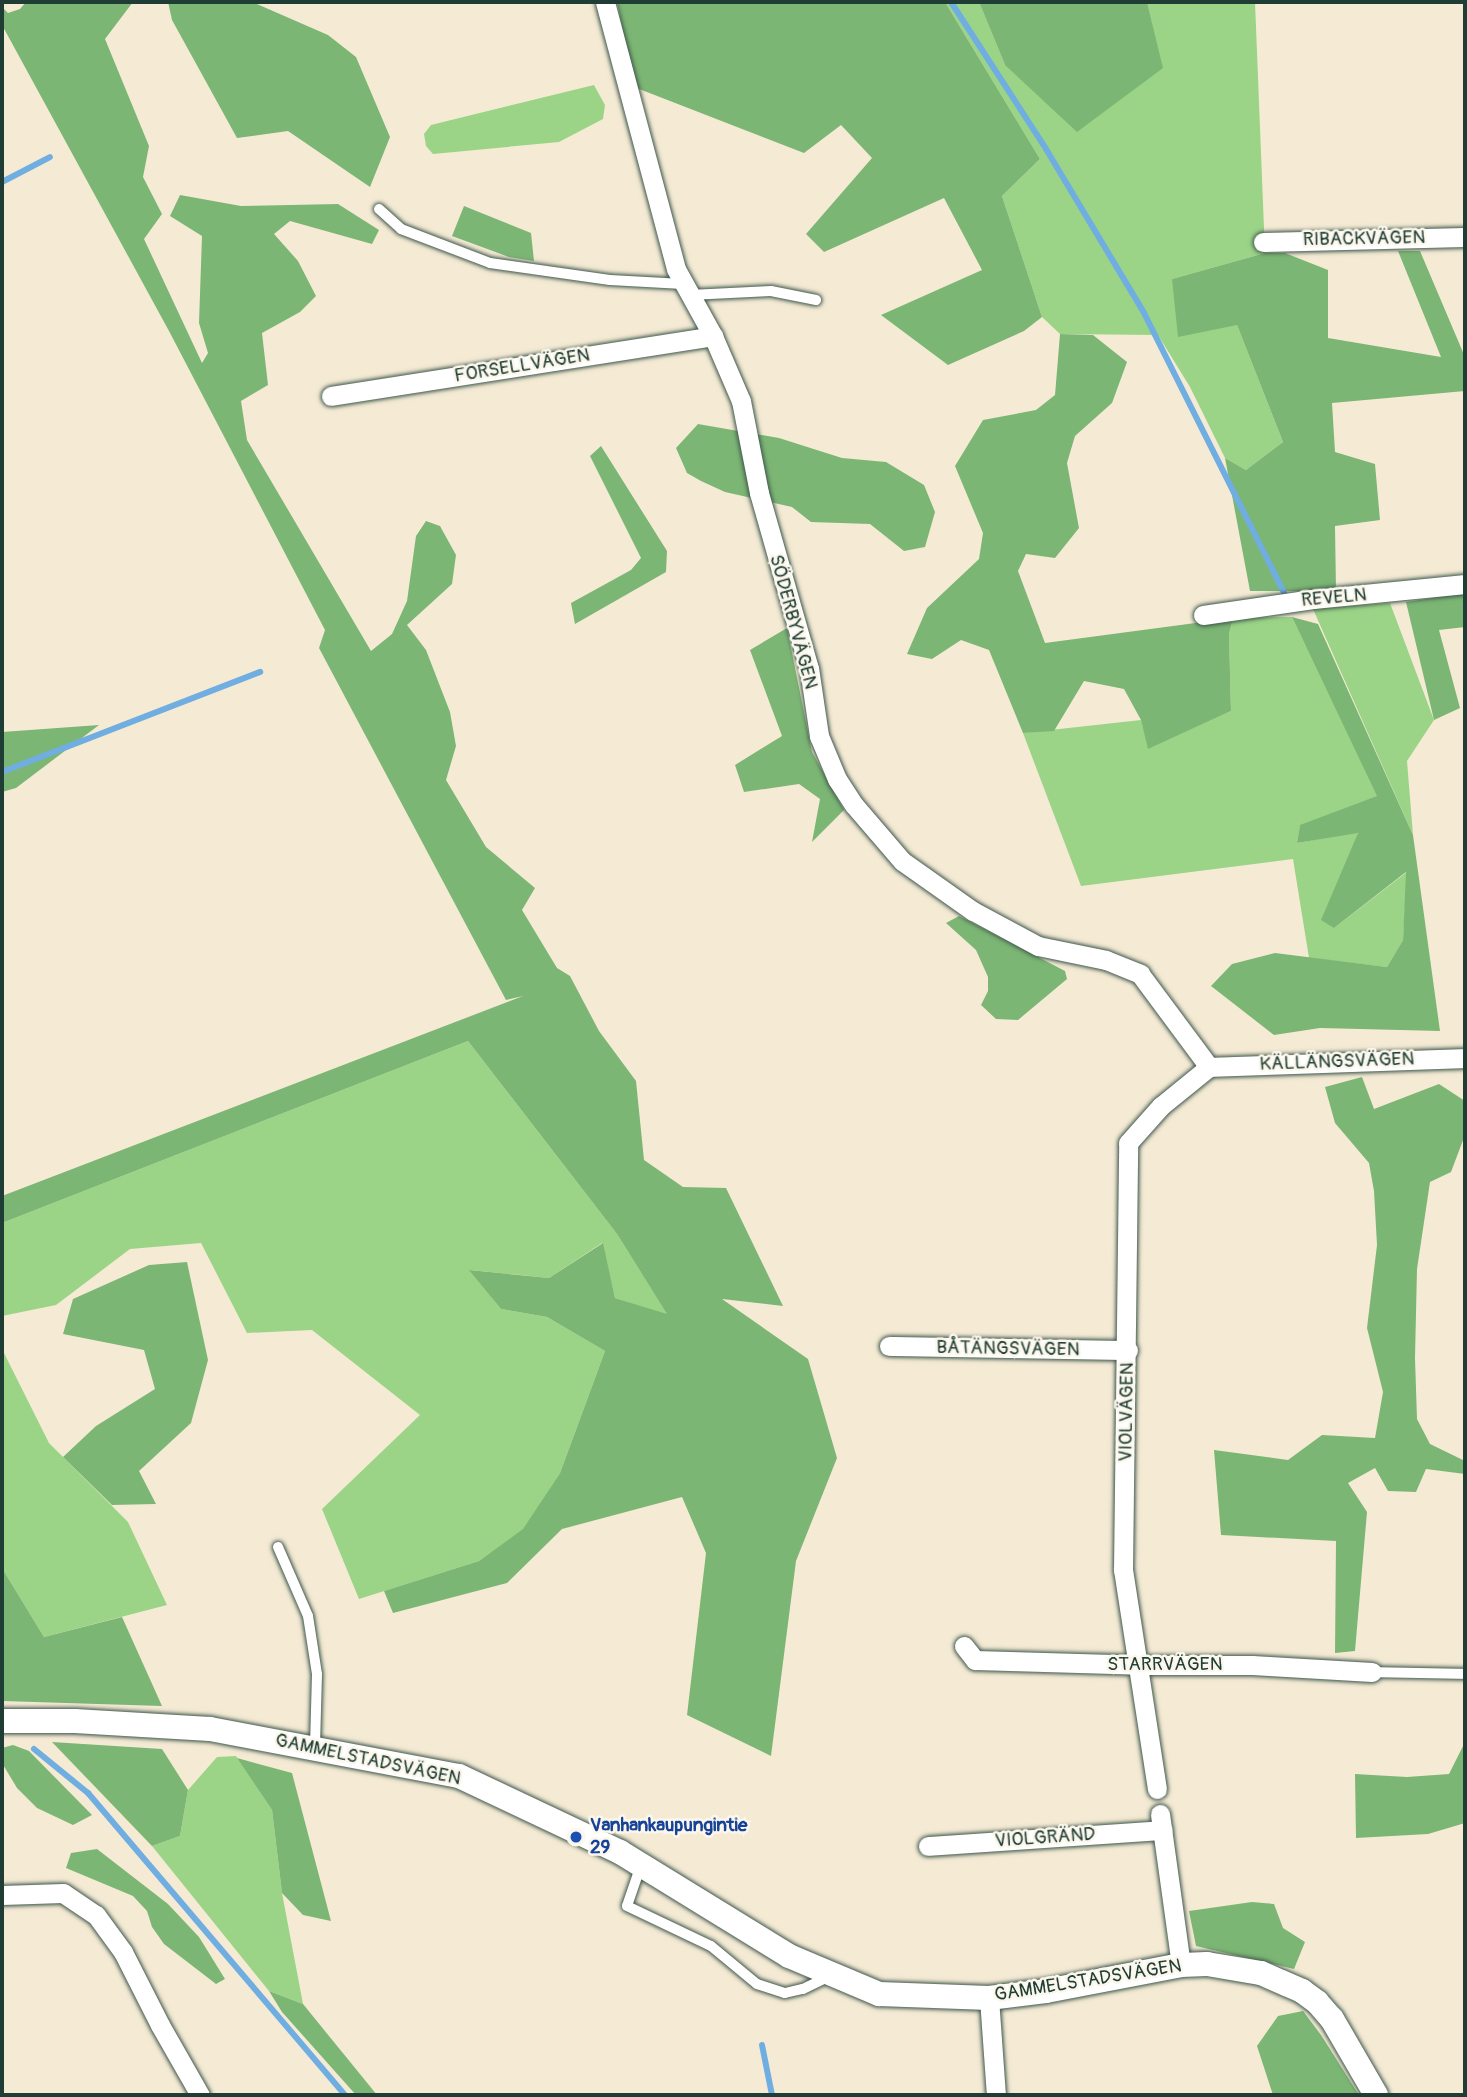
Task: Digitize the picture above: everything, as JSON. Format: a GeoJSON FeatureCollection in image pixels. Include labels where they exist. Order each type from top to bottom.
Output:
{"type":"FeatureCollection","features":[{"type":"Feature","properties":{"kind":"street","name":"SÖDERBYVÄGEN"},"geometry":{"type":"LineString","coordinates":[[605,2],[676,269],[713,336],[741,401],[763,509],[809,668],[819,736],[826,758],[854,805],[902,861],[1002,929],[1038,946],[1106,960],[1140,975],[1209,1067]]}},
{"type":"Feature","properties":{"kind":"street","name":"RIBACKVÄGEN"},"geometry":{"type":"LineString","coordinates":[[1263,242],[1465,237]]}},
{"type":"Feature","properties":{"kind":"street","name":"FORSELLVÄGEN"},"geometry":{"type":"LineString","coordinates":[[331,396],[713,336]]}},
{"type":"Feature","properties":{"kind":"street","name":"REVELN"},"geometry":{"type":"LineString","coordinates":[[1203,615],[1313,599],[1465,584]]}},
{"type":"Feature","properties":{"kind":"street","name":"KÄLLÄNGSVÄGEN"},"geometry":{"type":"LineString","coordinates":[[1209,1067],[1465,1058]]}},
{"type":"Feature","properties":{"kind":"street","name":"VIOLVÄGEN"},"geometry":{"type":"LineString","coordinates":[[1157,1789],[1124,1570],[1128,1143],[1161,1106],[1209,1067]]}},
{"type":"Feature","properties":{"kind":"street","name":"BÅTÄNGSVÄGEN"},"geometry":{"type":"LineString","coordinates":[[889,1346],[1128,1350]]}},
{"type":"Feature","properties":{"kind":"street","name":"STARRVÄGEN"},"geometry":{"type":"LineString","coordinates":[[964,1646],[975,1660],[1252,1665],[1372,1672]]}},
{"type":"Feature","properties":{"kind":"street","name":"GAMMELSTADSVÄGEN"},"geometry":{"type":"LineString","coordinates":[[2,1721],[75,1721],[210,1729],[459,1776],[620,1852],[789,1956],[880,1994],[989,1998],[1046,1991],[1181,1965],[1207,1964],[1261,1973],[1303,1991],[1332,2020],[1376,2095]]}},
{"type":"Feature","properties":{"kind":"street","name":"VIOLGRÄND"},"geometry":{"type":"LineString","coordinates":[[928,1846],[1161,1822],[1181,1965]]}},
{"type":"Feature","properties":{"kind":"street"},"geometry":{"type":"LineString","coordinates":[[2,1895],[63,1893],[96,1915],[123,1952],[200,2095]]}},
{"type":"Feature","properties":{"kind":"street"},"geometry":{"type":"LineString","coordinates":[[989,1998],[996,2095]]}},
{"type":"Feature","properties":{"kind":"lane"},"geometry":{"type":"LineString","coordinates":[[379,209],[401,229],[490,263],[687,290],[771,290],[816,300]]}},
{"type":"Feature","properties":{"kind":"lane"},"geometry":{"type":"LineString","coordinates":[[278,1547],[307,1616],[317,1674],[315,1747]]}},
{"type":"Feature","properties":{"kind":"lane"},"geometry":{"type":"LineString","coordinates":[[1372,1672],[1465,1674]]}},
{"type":"Feature","properties":{"kind":"lane"},"geometry":{"type":"LineString","coordinates":[[641,1865],[627,1906],[711,1946],[757,1984],[785,1993],[803,1989],[831,1975]]}},
{"type":"Feature","properties":{"kind":"green space"},"geometry":{"type":"Polygon","coordinates":[[[26,2],[133,2],[105,39],[149,146],[143,177],[162,214],[144,239],[202,363],[208,353],[199,323],[202,236],[170,216],[180,195],[241,206],[338,204],[379,230],[372,244],[290,221],[274,234],[298,261],[316,296],[300,312],[262,333],[268,385],[241,401],[247,440],[371,651],[392,634],[407,601],[416,536],[426,521],[440,526],[456,555],[452,584],[407,625],[426,650],[450,712],[456,746],[446,780],[486,847],[535,888],[522,910],[557,968],[570,976],[599,1031],[636,1081],[644,1160],[683,1187],[726,1188],[783,1306],[722,1299],[808,1359],[837,1458],[796,1561],[771,1756],[687,1715],[706,1553],[682,1497],[562,1529],[507,1583],[393,1613],[384,1591],[479,1561],[523,1529],[560,1473],[605,1351],[547,1317],[501,1309],[469,1270],[549,1278],[603,1243],[615,1298],[667,1314],[617,1234],[468,1041],[2,1223],[2,1196],[523,996],[506,1000],[319,648],[325,630],[169,331],[2,25],[2,7],[8,13],[20,9],[26,2]]]}},
{"type":"Feature","properties":{"kind":"green space"},"geometry":{"type":"Polygon","coordinates":[[[168,2],[252,2],[328,35],[356,57],[390,137],[370,187],[288,131],[237,138],[172,20],[168,2]]]}},
{"type":"Feature","properties":{"kind":"green space"},"geometry":{"type":"Polygon","coordinates":[[[617,2],[945,2],[1040,159],[1002,196],[1042,317],[1024,331],[948,365],[881,315],[982,270],[944,198],[824,252],[806,234],[872,158],[841,125],[804,153],[634,87],[617,2]]]}},
{"type":"Feature","properties":{"kind":"green space"},"geometry":{"type":"Polygon","coordinates":[[[945,2],[979,2],[1005,65],[1162,68],[1147,2],[1255,2],[1265,253],[1172,279],[1237,325],[1283,442],[1246,470],[1225,458],[1190,387],[1158,335],[1060,334],[1042,317],[1002,196],[1040,159],[945,2]]]}},
{"type":"Feature","properties":{"kind":"green space"},"geometry":{"type":"Polygon","coordinates":[[[979,2],[1147,2],[1163,68],[1077,132],[1005,65],[979,2]]]}},
{"type":"Feature","properties":{"kind":"green space"},"geometry":{"type":"Polygon","coordinates":[[[594,85],[605,105],[603,119],[559,142],[433,154],[426,146],[424,134],[431,125],[594,85]]]}},
{"type":"Feature","properties":{"kind":"green space"},"geometry":{"type":"Polygon","coordinates":[[[464,206],[531,233],[534,261],[509,257],[452,236],[464,206]]]}},
{"type":"Feature","properties":{"kind":"green space"},"geometry":{"type":"Polygon","coordinates":[[[1398,251],[1420,251],[1465,357],[1465,391],[1332,403],[1335,452],[1375,464],[1380,520],[1335,526],[1336,591],[1250,591],[1225,458],[1246,470],[1283,442],[1237,325],[1178,337],[1172,279],[1265,253],[1285,253],[1328,270],[1328,338],[1441,357],[1398,251]]]}},
{"type":"Feature","properties":{"kind":"green space"},"geometry":{"type":"Polygon","coordinates":[[[1060,334],[1093,335],[1127,362],[1112,403],[1075,436],[1067,463],[1079,528],[1055,558],[1026,554],[1018,571],[1045,643],[1233,618],[1229,634],[1231,711],[1148,749],[1141,720],[1124,689],[1084,681],[1054,731],[1023,733],[989,650],[961,640],[932,659],[907,654],[927,608],[979,559],[983,533],[955,466],[983,420],[1036,410],[1055,395],[1060,334]]]}},
{"type":"Feature","properties":{"kind":"green space"},"geometry":{"type":"Polygon","coordinates":[[[698,424],[779,438],[842,458],[886,462],[924,485],[935,512],[925,547],[904,551],[870,524],[811,522],[792,507],[725,492],[701,481],[687,473],[676,448],[698,424]]]}},
{"type":"Feature","properties":{"kind":"green space"},"geometry":{"type":"Polygon","coordinates":[[[601,446],[667,551],[666,572],[575,624],[571,603],[631,570],[641,558],[590,456],[601,446]]]}},
{"type":"Feature","properties":{"kind":"green space"},"geometry":{"type":"Polygon","coordinates":[[[1465,593],[1465,627],[1439,630],[1460,708],[1434,720],[1406,602],[1465,593]]]}},
{"type":"Feature","properties":{"kind":"green space"},"geometry":{"type":"Polygon","coordinates":[[[1390,603],[1434,720],[1407,761],[1413,835],[1313,609],[1390,603]]]}},
{"type":"Feature","properties":{"kind":"green space"},"geometry":{"type":"Polygon","coordinates":[[[1292,617],[1378,796],[1300,826],[1297,843],[1358,832],[1334,928],[1407,872],[1403,940],[1387,967],[1309,958],[1293,859],[1081,886],[1023,733],[1141,720],[1149,748],[1231,711],[1229,634],[1233,618],[1292,617]]]}},
{"type":"Feature","properties":{"kind":"green space"},"geometry":{"type":"Polygon","coordinates":[[[1292,617],[1318,624],[1413,835],[1440,1031],[1320,1028],[1274,1035],[1211,986],[1232,964],[1275,953],[1387,967],[1403,940],[1406,872],[1334,928],[1321,920],[1358,833],[1297,843],[1300,825],[1377,796],[1292,617]]]}},
{"type":"Feature","properties":{"kind":"green space"},"geometry":{"type":"Polygon","coordinates":[[[787,628],[812,752],[844,810],[812,842],[820,799],[799,784],[744,792],[735,765],[782,736],[750,650],[787,628]]]}},
{"type":"Feature","properties":{"kind":"green space"},"geometry":{"type":"Polygon","coordinates":[[[99,725],[16,788],[2,792],[2,732],[99,725]]]}},
{"type":"Feature","properties":{"kind":"green space"},"geometry":{"type":"Polygon","coordinates":[[[959,916],[1065,971],[1067,979],[1018,1020],[996,1019],[981,1005],[988,991],[988,977],[976,950],[946,923],[959,916]]]}},
{"type":"Feature","properties":{"kind":"green space"},"geometry":{"type":"Polygon","coordinates":[[[468,1041],[617,1234],[668,1315],[615,1298],[602,1243],[549,1278],[470,1270],[501,1309],[547,1317],[605,1351],[560,1473],[523,1530],[479,1561],[359,1599],[322,1509],[420,1415],[312,1330],[247,1333],[201,1243],[130,1249],[56,1305],[2,1316],[2,1223],[468,1041]]]}},
{"type":"Feature","properties":{"kind":"green space"},"geometry":{"type":"Polygon","coordinates":[[[1362,1077],[1374,1109],[1439,1084],[1465,1101],[1465,1135],[1451,1172],[1430,1182],[1417,1269],[1415,1358],[1417,1419],[1430,1444],[1465,1461],[1465,1474],[1426,1469],[1416,1492],[1388,1491],[1375,1468],[1348,1483],[1367,1512],[1355,1651],[1335,1653],[1336,1541],[1221,1535],[1214,1450],[1288,1460],[1322,1435],[1375,1438],[1383,1392],[1367,1328],[1377,1245],[1374,1191],[1369,1163],[1335,1123],[1325,1087],[1362,1077]]]}},
{"type":"Feature","properties":{"kind":"green space"},"geometry":{"type":"Polygon","coordinates":[[[187,1262],[208,1360],[191,1423],[139,1471],[156,1504],[112,1505],[63,1457],[96,1426],[155,1389],[144,1350],[63,1334],[73,1299],[149,1265],[187,1262]]]}},
{"type":"Feature","properties":{"kind":"green space"},"geometry":{"type":"Polygon","coordinates":[[[2,1349],[49,1443],[128,1522],[167,1605],[44,1637],[2,1568],[2,1349]]]}},
{"type":"Feature","properties":{"kind":"green space"},"geometry":{"type":"Polygon","coordinates":[[[2,1568],[44,1637],[122,1617],[162,1706],[2,1701],[2,1568]]]}},
{"type":"Feature","properties":{"kind":"green space"},"geometry":{"type":"Polygon","coordinates":[[[52,1742],[162,1749],[188,1790],[180,1836],[152,1846],[52,1742]]]}},
{"type":"Feature","properties":{"kind":"green space"},"geometry":{"type":"Polygon","coordinates":[[[1465,1742],[1465,1823],[1428,1834],[1356,1838],[1355,1774],[1407,1777],[1449,1774],[1465,1742]]]}},
{"type":"Feature","properties":{"kind":"green space"},"geometry":{"type":"Polygon","coordinates":[[[13,1745],[29,1751],[92,1815],[73,1825],[37,1808],[17,1788],[2,1763],[2,1748],[13,1745]]]}},
{"type":"Feature","properties":{"kind":"green space"},"geometry":{"type":"Polygon","coordinates":[[[236,1756],[272,1810],[282,1893],[303,2004],[269,1991],[152,1846],[180,1836],[188,1790],[217,1757],[236,1756]]]}},
{"type":"Feature","properties":{"kind":"green space"},"geometry":{"type":"Polygon","coordinates":[[[237,1758],[292,1773],[331,1921],[303,1915],[282,1893],[272,1810],[237,1758]]]}},
{"type":"Feature","properties":{"kind":"green space"},"geometry":{"type":"Polygon","coordinates":[[[97,1849],[168,1904],[199,1937],[225,1979],[216,1984],[164,1944],[152,1927],[147,1911],[133,1896],[66,1868],[71,1853],[97,1849]]]}},
{"type":"Feature","properties":{"kind":"green space"},"geometry":{"type":"Polygon","coordinates":[[[1252,1902],[1274,1904],[1283,1928],[1305,1942],[1294,1969],[1196,1946],[1189,1911],[1252,1902]]]}},
{"type":"Feature","properties":{"kind":"green space"},"geometry":{"type":"Polygon","coordinates":[[[269,1991],[303,2004],[377,2095],[356,2095],[282,2012],[269,1991]]]}},
{"type":"Feature","properties":{"kind":"green space"},"geometry":{"type":"Polygon","coordinates":[[[1303,2011],[1359,2095],[1273,2095],[1257,2046],[1278,2016],[1303,2011]]]}},
{"type":"Feature","properties":{"kind":"waterway"},"geometry":{"type":"LineString","coordinates":[[951,2],[1046,149],[1144,313],[1284,593]]}},
{"type":"Feature","properties":{"kind":"waterway"},"geometry":{"type":"LineString","coordinates":[[2,182],[50,157]]}},
{"type":"Feature","properties":{"kind":"waterway"},"geometry":{"type":"LineString","coordinates":[[2,772],[260,672]]}},
{"type":"Feature","properties":{"kind":"waterway"},"geometry":{"type":"LineString","coordinates":[[34,1749],[88,1793],[345,2095]]}},
{"type":"Feature","properties":{"kind":"waterway"},"geometry":{"type":"LineString","coordinates":[[762,2045],[772,2095]]}},
{"type":"Feature","properties":{"kind":"place","name":"Vanhankaupungintie 29"},"geometry":{"type":"Point","coordinates":[576,1837]}}]}
